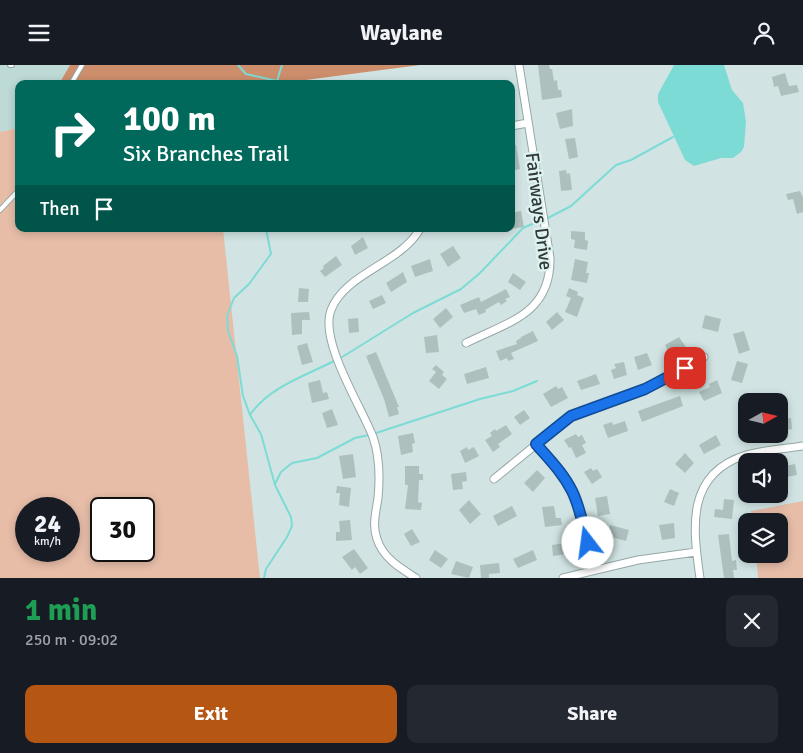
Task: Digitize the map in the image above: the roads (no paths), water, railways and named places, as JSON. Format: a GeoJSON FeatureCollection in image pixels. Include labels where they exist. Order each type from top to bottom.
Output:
{"type":"FeatureCollection","features":[{"type":"Feature","properties":{"kind":"street","name":"Fairways Drive"},"geometry":{"type":"LineString","coordinates":[[466,343],[529,311],[541,298],[549,280],[550,258],[519,65]]}},
{"type":"Feature","properties":{"kind":"street"},"geometry":{"type":"LineString","coordinates":[[515,125],[528,123]]}},
{"type":"Feature","properties":{"kind":"street"},"geometry":{"type":"LineString","coordinates":[[416,578],[383,553],[376,538],[374,524],[380,473],[376,447],[332,345],[328,325],[331,309],[340,294],[410,244],[418,232]]}},
{"type":"Feature","properties":{"kind":"street"},"geometry":{"type":"LineString","coordinates":[[494,479],[571,416],[655,385],[704,357]]}},
{"type":"Feature","properties":{"kind":"street"},"geometry":{"type":"LineString","coordinates":[[536,444],[563,476],[572,490],[578,505],[595,569]]}},
{"type":"Feature","properties":{"kind":"street"},"geometry":{"type":"LineString","coordinates":[[700,578],[694,527],[697,504],[701,493],[713,476],[730,463],[747,455],[803,446]]}},
{"type":"Feature","properties":{"kind":"street"},"geometry":{"type":"LineString","coordinates":[[563,578],[638,560],[696,552]]}},
{"type":"Feature","properties":{"kind":"lane"},"geometry":{"type":"LineString","coordinates":[[74,80],[82,65]]}},
{"type":"Feature","properties":{"kind":"lane"},"geometry":{"type":"LineString","coordinates":[[0,210],[15,194]]}},
{"type":"Feature","properties":{"kind":"water"},"geometry":{"type":"Polygon","coordinates":[[[674,65],[724,65],[732,90],[743,103],[746,122],[744,147],[733,158],[721,158],[694,166],[685,160],[658,102],[658,94],[674,65]]]}},
{"type":"Feature","properties":{"kind":"waterway"},"geometry":{"type":"LineString","coordinates":[[238,65],[246,74],[273,80]]}},
{"type":"Feature","properties":{"kind":"waterway"},"geometry":{"type":"LineString","coordinates":[[277,80],[282,65]]}},
{"type":"Feature","properties":{"kind":"waterway"},"geometry":{"type":"LineString","coordinates":[[546,219],[571,206],[616,165],[631,160],[673,137]]}},
{"type":"Feature","properties":{"kind":"waterway"},"geometry":{"type":"LineString","coordinates":[[339,359],[413,313],[461,289],[480,273],[523,228],[541,220]]}},
{"type":"Feature","properties":{"kind":"waterway"},"geometry":{"type":"LineString","coordinates":[[264,578],[266,569],[292,526],[291,517],[275,485],[261,434],[250,415],[243,396],[237,356],[228,331],[227,316],[234,298],[249,284],[271,254],[267,232]]}},
{"type":"Feature","properties":{"kind":"waterway"},"geometry":{"type":"LineString","coordinates":[[250,415],[258,405],[277,390],[334,361]]}},
{"type":"Feature","properties":{"kind":"waterway"},"geometry":{"type":"LineString","coordinates":[[373,434],[480,399],[513,391],[537,381]]}},
{"type":"Feature","properties":{"kind":"waterway"},"geometry":{"type":"LineString","coordinates":[[275,484],[281,472],[292,463],[317,458],[355,438],[369,435]]}}]}
